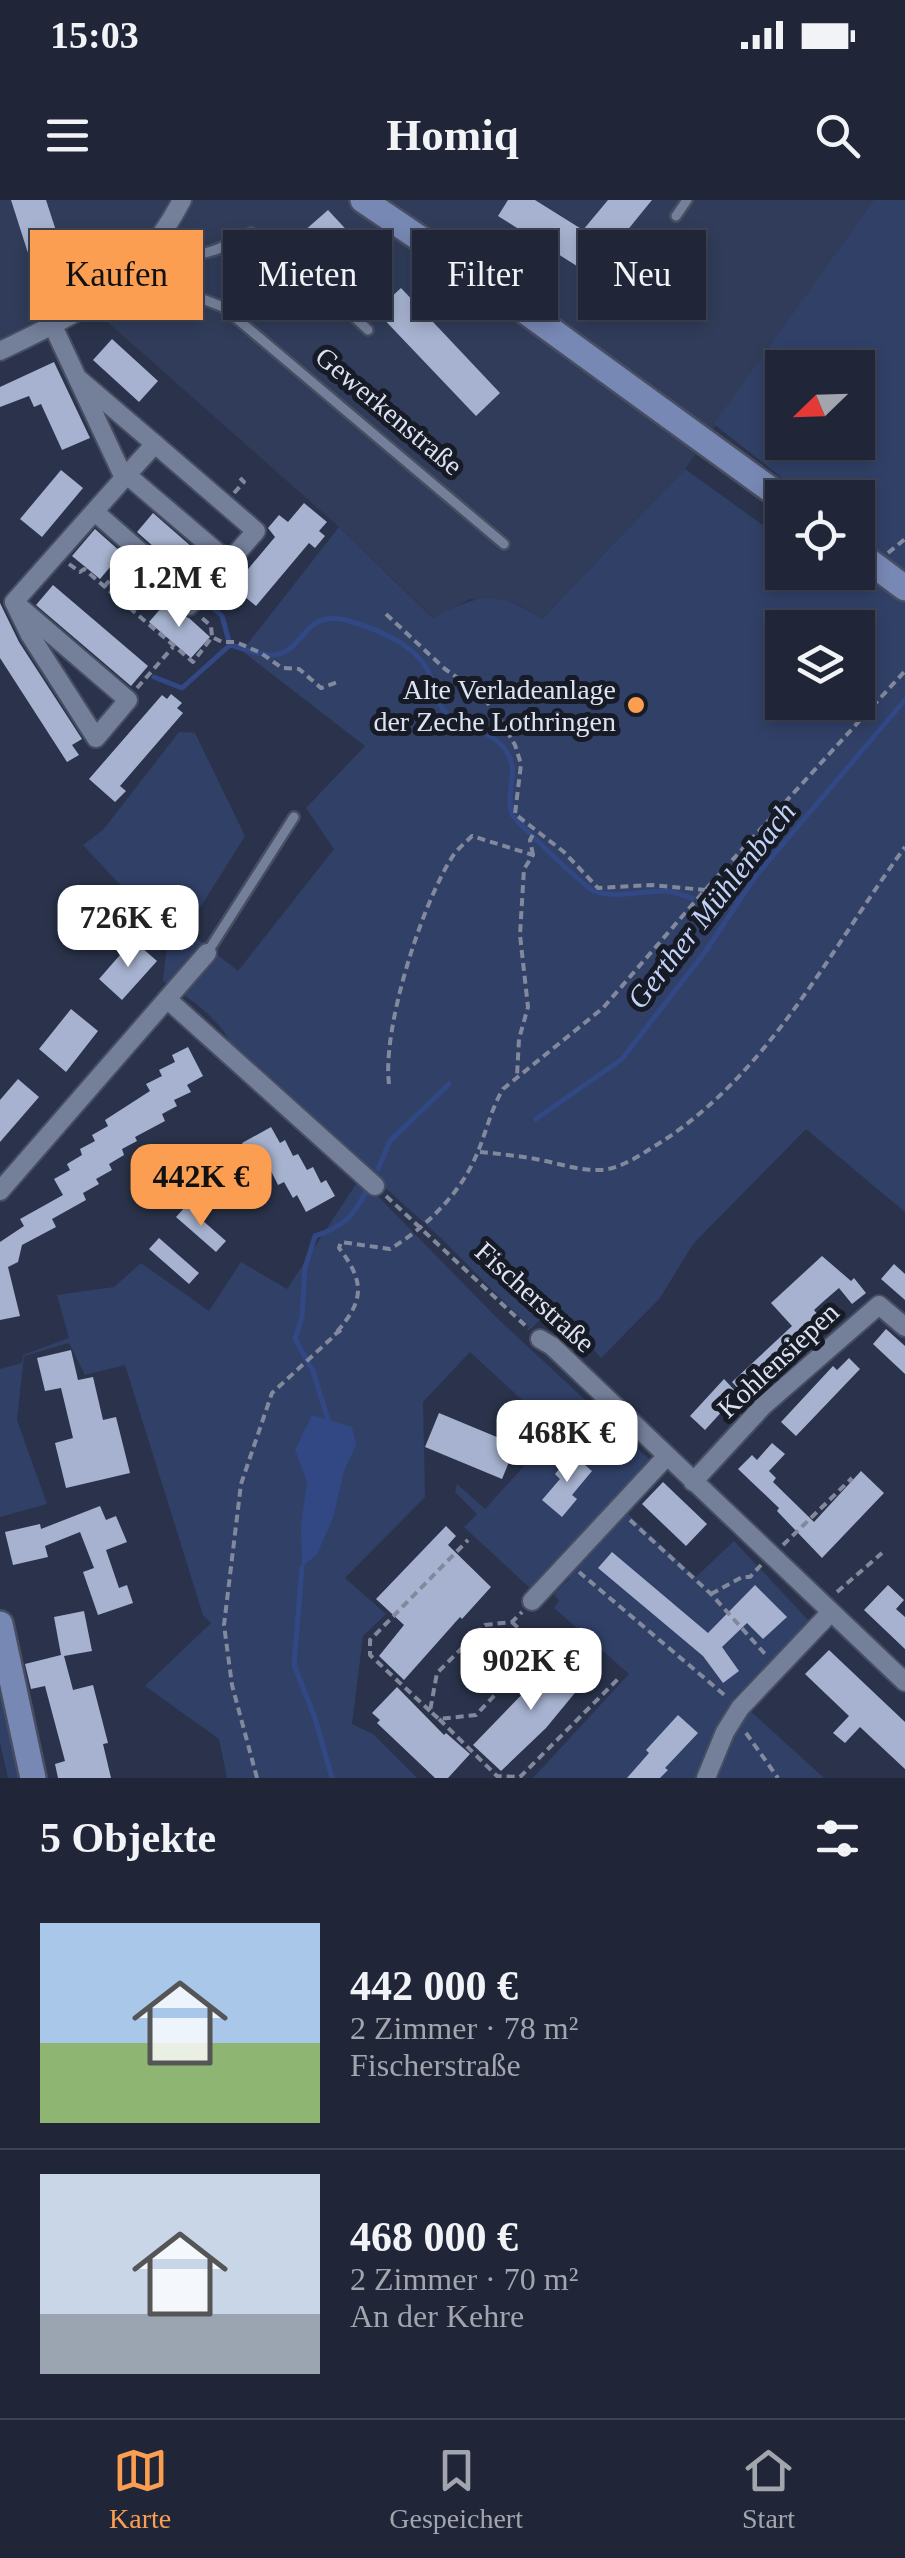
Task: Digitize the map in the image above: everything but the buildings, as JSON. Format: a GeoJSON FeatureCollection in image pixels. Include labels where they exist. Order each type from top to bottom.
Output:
{"type":"FeatureCollection","features":[{"type":"Feature","properties":{"kind":"street"},"geometry":{"type":"LineString","coordinates":[[164,230],[182,200]]}},
{"type":"Feature","properties":{"kind":"street"},"geometry":{"type":"LineString","coordinates":[[363,200],[458,264],[710,451],[765,487]]}},
{"type":"Feature","properties":{"kind":"street"},"geometry":{"type":"LineString","coordinates":[[0,351],[63,320]]}},
{"type":"Feature","properties":{"kind":"street"},"geometry":{"type":"LineString","coordinates":[[53,326],[76,376],[126,476],[230,562],[256,532],[76,376]]}},
{"type":"Feature","properties":{"kind":"street"},"geometry":{"type":"LineString","coordinates":[[14,602],[155,444]]}},
{"type":"Feature","properties":{"kind":"street"},"geometry":{"type":"LineString","coordinates":[[94,512],[192,603]]}},
{"type":"Feature","properties":{"kind":"street"},"geometry":{"type":"LineString","coordinates":[[875,566],[902,587]]}},
{"type":"Feature","properties":{"kind":"street"},"geometry":{"type":"LineString","coordinates":[[14,602],[128,700],[96,738],[30,635],[14,602]]}},
{"type":"Feature","properties":{"kind":"street"},"geometry":{"type":"LineString","coordinates":[[0,1191],[206,953]]}},
{"type":"Feature","properties":{"kind":"street"},"geometry":{"type":"LineString","coordinates":[[167,999],[375,1186]]}},
{"type":"Feature","properties":{"kind":"street","name":"Kohlensiepen"},"geometry":{"type":"LineString","coordinates":[[693,1482],[763,1406],[879,1305],[905,1327]]}},
{"type":"Feature","properties":{"kind":"street","name":"Fischerstraße"},"geometry":{"type":"LineString","coordinates":[[540,1339],[905,1682]]}},
{"type":"Feature","properties":{"kind":"street"},"geometry":{"type":"LineString","coordinates":[[532,1602],[666,1457]]}},
{"type":"Feature","properties":{"kind":"street"},"geometry":{"type":"LineString","coordinates":[[706,1778],[737,1712],[828,1609]]}},
{"type":"Feature","properties":{"kind":"street"},"geometry":{"type":"LineString","coordinates":[[0,1624],[33,1778]]}},
{"type":"Feature","properties":{"kind":"lane"},"geometry":{"type":"LineString","coordinates":[[676,216],[687,200]]}},
{"type":"Feature","properties":{"kind":"lane"},"geometry":{"type":"LineString","coordinates":[[203,254],[251,234],[289,255],[368,330]]}},
{"type":"Feature","properties":{"kind":"lane","name":"Gewerkenstraße"},"geometry":{"type":"LineString","coordinates":[[203,299],[223,307],[504,544]]}},
{"type":"Feature","properties":{"kind":"lane"},"geometry":{"type":"LineString","coordinates":[[206,953],[294,817]]}},
{"type":"Feature","properties":{"kind":"path"},"geometry":{"type":"LineString","coordinates":[[104,587],[136,549]]}},
{"type":"Feature","properties":{"kind":"path"},"geometry":{"type":"LineString","coordinates":[[57,555],[80,572],[84,570],[193,662],[212,637],[211,626],[192,603],[230,562]]}},
{"type":"Feature","properties":{"kind":"path"},"geometry":{"type":"LineString","coordinates":[[386,614],[445,669],[479,693],[497,714],[521,764],[515,814],[564,852],[598,888],[652,885],[703,892]]}},
{"type":"Feature","properties":{"kind":"path"},"geometry":{"type":"LineString","coordinates":[[212,637],[261,653],[282,668],[299,669],[320,688],[338,682]]}},
{"type":"Feature","properties":{"kind":"path"},"geometry":{"type":"LineString","coordinates":[[128,700],[173,646]]}},
{"type":"Feature","properties":{"kind":"path"},"geometry":{"type":"LineString","coordinates":[[257,1778],[232,1685],[224,1616],[241,1484],[272,1393],[342,1330],[334,1335],[353,1314],[359,1294],[352,1264],[339,1248],[341,1242],[390,1249],[419,1229],[455,1191],[478,1151],[493,1106],[503,1090],[603,1008],[905,671]]}},
{"type":"Feature","properties":{"kind":"path"},"geometry":{"type":"LineString","coordinates":[[516,1076],[528,1007],[520,935],[524,869],[533,855],[530,840],[536,830]]}},
{"type":"Feature","properties":{"kind":"path"},"geometry":{"type":"LineString","coordinates":[[389,1084],[386,1063],[402,983],[432,893],[453,855],[472,836],[533,855]]}},
{"type":"Feature","properties":{"kind":"path"},"geometry":{"type":"LineString","coordinates":[[478,1151],[604,1170],[632,1160],[660,1143],[724,1091],[773,1040],[905,847]]}},
{"type":"Feature","properties":{"kind":"path","name":"Fischerstraße"},"geometry":{"type":"LineString","coordinates":[[375,1186],[540,1339]]}},
{"type":"Feature","properties":{"kind":"path"},"geometry":{"type":"LineString","coordinates":[[711,1594],[742,1577],[750,1577],[852,1478]]}},
{"type":"Feature","properties":{"kind":"path"},"geometry":{"type":"LineString","coordinates":[[618,1508],[711,1594],[776,1670]]}},
{"type":"Feature","properties":{"kind":"path"},"geometry":{"type":"LineString","coordinates":[[468,1540],[370,1640],[370,1655],[498,1776],[520,1777],[618,1678]]}},
{"type":"Feature","properties":{"kind":"path"},"geometry":{"type":"LineString","coordinates":[[828,1609],[882,1552]]}},
{"type":"Feature","properties":{"kind":"path"},"geometry":{"type":"LineString","coordinates":[[567,1562],[737,1712],[778,1778]]}},
{"type":"Feature","properties":{"kind":"path"},"geometry":{"type":"LineString","coordinates":[[430,1711],[437,1673],[485,1625],[512,1622],[532,1602]]}},
{"type":"Feature","properties":{"kind":"path"},"geometry":{"type":"LineString","coordinates":[[439,1719],[476,1714],[526,1662],[523,1633],[512,1622]]}},
{"type":"Feature","properties":{"kind":"shaded area"},"geometry":{"type":"Polygon","coordinates":[[[0,200],[874,200],[685,469],[542,619],[520,605],[470,599],[434,618],[339,527],[105,320],[203,320],[203,230],[30,230],[30,320],[51,320],[0,345],[0,200]]]}},
{"type":"Feature","properties":{"kind":"shaded area"},"geometry":{"type":"Polygon","coordinates":[[[874,200],[905,200],[905,1212],[806,1129],[693,1244],[660,1298],[601,1358],[554,1305],[531,1329],[442,1239],[234,1051],[205,1011],[163,981],[168,936],[83,845],[103,830],[179,732],[195,733],[245,836],[186,930],[238,971],[334,849],[306,808],[365,746],[242,651],[339,527],[433,618],[488,598],[512,603],[542,619],[685,469],[765,527],[765,590],[875,590],[875,480],[785,480],[714,424],[765,353],[765,460],[875,460],[875,350],[767,350],[874,200]]]}},
{"type":"Feature","properties":{"kind":"shaded area"},"geometry":{"type":"Polygon","coordinates":[[[360,1178],[499,1320],[652,1462],[614,1501],[696,1577],[734,1541],[810,1622],[735,1697],[824,1778],[533,1778],[629,1674],[554,1608],[559,1601],[554,1594],[570,1578],[552,1567],[531,1589],[464,1527],[477,1514],[455,1492],[457,1484],[485,1509],[556,1431],[470,1352],[423,1402],[425,1497],[345,1578],[386,1614],[363,1636],[352,1724],[373,1734],[417,1778],[227,1778],[219,1739],[145,1686],[211,1623],[203,1615],[125,1365],[85,1375],[69,1343],[24,1356],[17,1420],[47,1504],[0,1517],[0,1369],[22,1363],[23,1355],[69,1338],[57,1295],[114,1287],[141,1263],[209,1311],[241,1262],[287,1289],[360,1178]]]}},
{"type":"Feature","properties":{"kind":"shaded area"},"geometry":{"type":"Polygon","coordinates":[[[312,1415],[352,1427],[356,1445],[344,1471],[333,1518],[317,1554],[302,1567],[301,1526],[307,1481],[295,1450],[312,1415]]]}},
{"type":"Feature","properties":{"kind":"shaded area"},"geometry":{"type":"Polygon","coordinates":[[[0,1672],[23,1778],[8,1778],[0,1742],[0,1672]]]}},
{"type":"Feature","properties":{"kind":"waterway"},"geometry":{"type":"LineString","coordinates":[[213,608],[222,616],[230,645]]}},
{"type":"Feature","properties":{"kind":"waterway"},"geometry":{"type":"LineString","coordinates":[[154,677],[182,688],[230,645],[263,654],[284,653],[320,621],[345,620],[380,632],[422,661],[446,713],[501,745],[511,761],[512,814],[579,879],[602,893],[666,891],[692,898]]}},
{"type":"Feature","properties":{"kind":"waterway","name":"Gerther Mühlenbach"},"geometry":{"type":"LineString","coordinates":[[536,1119],[622,1059],[705,952],[755,877],[905,700]]}},
{"type":"Feature","properties":{"kind":"waterway"},"geometry":{"type":"LineString","coordinates":[[702,901],[739,900]]}},
{"type":"Feature","properties":{"kind":"waterway","name":"Gerther Mühlenbach"},"geometry":{"type":"LineString","coordinates":[[378,1169],[390,1141],[449,1084]]}},
{"type":"Feature","properties":{"kind":"waterway","name":"Gerther Mühlenbach"},"geometry":{"type":"LineString","coordinates":[[328,1420],[313,1371],[295,1339],[302,1317],[305,1268],[315,1236],[346,1220],[367,1190]]}},
{"type":"Feature","properties":{"kind":"waterway","name":"Gerther Mühlenbach"},"geometry":{"type":"LineString","coordinates":[[302,1567],[294,1665],[315,1718],[332,1778]]}},
{"type":"Feature","properties":{"kind":"place","name":"Alte Verladeanlage der Zeche Lothringen"},"geometry":{"type":"Point","coordinates":[636,705]}}]}
